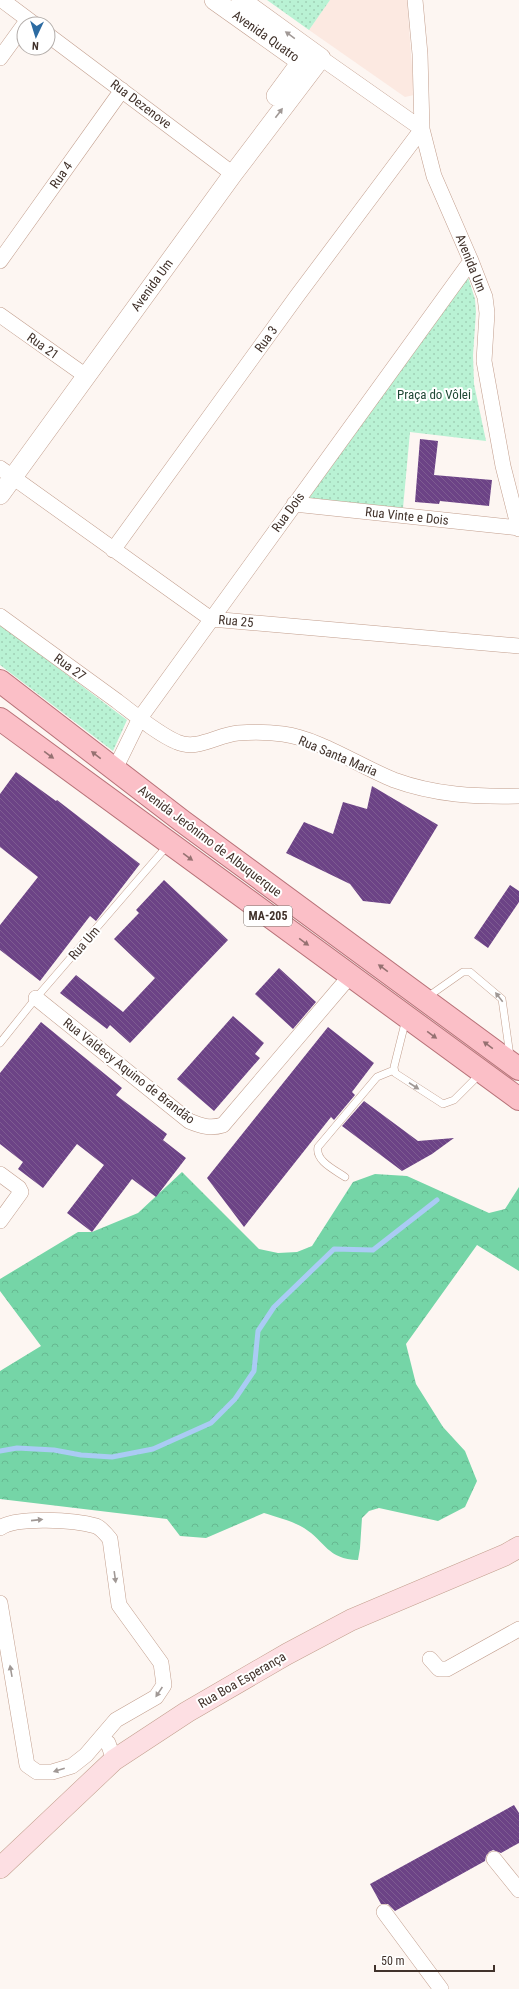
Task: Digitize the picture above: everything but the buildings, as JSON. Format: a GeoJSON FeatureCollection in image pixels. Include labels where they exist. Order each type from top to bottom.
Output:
{"type":"FeatureCollection","features":[{"type":"Feature","properties":{"kind":"main road","name":"Avenida Jerônimo de Albuquerque"},"geometry":{"type":"LineString","coordinates":[[0,681],[114,769],[515,1065]]}},
{"type":"Feature","properties":{"kind":"main road","name":"Avenida Jerônimo de Albuquerque"},"geometry":{"type":"LineString","coordinates":[[0,719],[519,1099]]}},
{"type":"Feature","properties":{"kind":"main road","name":"Rua Boa Esperança"},"geometry":{"type":"LineString","coordinates":[[0,1867],[109,1746],[187,1712],[287,1654],[351,1620],[519,1547]]}},
{"type":"Feature","properties":{"kind":"street"},"geometry":{"type":"LineString","coordinates":[[2,0],[20,16]]}},
{"type":"Feature","properties":{"kind":"street","name":"Avenida Quatro"},"geometry":{"type":"LineString","coordinates":[[214,0],[301,62],[321,58]]}},
{"type":"Feature","properties":{"kind":"street","name":"Avenida Quatro"},"geometry":{"type":"LineString","coordinates":[[241,0],[422,129]]}},
{"type":"Feature","properties":{"kind":"street","name":"Avenida Um"},"geometry":{"type":"LineString","coordinates":[[415,0],[420,54],[422,129],[434,176],[485,296],[487,313],[484,361],[503,466],[519,528]]}},
{"type":"Feature","properties":{"kind":"street"},"geometry":{"type":"LineString","coordinates":[[0,58],[16,38]]}},
{"type":"Feature","properties":{"kind":"street","name":"Rua Dezenove"},"geometry":{"type":"LineString","coordinates":[[56,41],[229,170]]}},
{"type":"Feature","properties":{"kind":"street","name":"Avenida Um"},"geometry":{"type":"LineString","coordinates":[[229,170],[321,58]]}},
{"type":"Feature","properties":{"kind":"street","name":"Avenida Um"},"geometry":{"type":"LineString","coordinates":[[0,495],[4,472],[81,373],[229,170],[301,62]]}},
{"type":"Feature","properties":{"kind":"street","name":"Rua 4"},"geometry":{"type":"LineString","coordinates":[[0,261],[122,90]]}},
{"type":"Feature","properties":{"kind":"street","name":"Rua 3"},"geometry":{"type":"LineString","coordinates":[[113,550],[297,296],[422,129]]}},
{"type":"Feature","properties":{"kind":"street","name":"Rua Dois"},"geometry":{"type":"LineString","coordinates":[[114,769],[140,718],[471,261]]}},
{"type":"Feature","properties":{"kind":"street","name":"Rua 21"},"geometry":{"type":"LineString","coordinates":[[0,315],[81,373]]}},
{"type":"Feature","properties":{"kind":"street","name":"Rua 25"},"geometry":{"type":"LineString","coordinates":[[4,472],[211,619],[519,646]]}},
{"type":"Feature","properties":{"kind":"street","name":"Rua Vinte e Dois"},"geometry":{"type":"LineString","coordinates":[[294,504],[519,528]]}},
{"type":"Feature","properties":{"kind":"street","name":"Rua 27"},"geometry":{"type":"LineString","coordinates":[[0,616],[140,718]]}},
{"type":"Feature","properties":{"kind":"street","name":"Rua Santa Maria"},"geometry":{"type":"LineString","coordinates":[[140,718],[175,742],[183,745],[197,745],[212,738],[237,733],[284,734],[311,742],[393,779],[424,790],[478,796],[519,796]]}},
{"type":"Feature","properties":{"kind":"street","name":"Rua Valdecy Aquino de Brandão"},"geometry":{"type":"LineString","coordinates":[[36,998],[189,1121],[213,1128],[223,1125],[350,976]]}},
{"type":"Feature","properties":{"kind":"street"},"geometry":{"type":"LineString","coordinates":[[0,1174],[19,1188],[21,1192],[0,1221]]}},
{"type":"Feature","properties":{"kind":"street"},"geometry":{"type":"LineString","coordinates":[[0,1528],[6,1524],[46,1520],[97,1526],[110,1538],[119,1605],[161,1663],[164,1685],[156,1697],[116,1720],[109,1746],[86,1755],[72,1766],[52,1772],[37,1772],[27,1765],[0,1603]]}},
{"type":"Feature","properties":{"kind":"street"},"geometry":{"type":"LineString","coordinates":[[430,1660],[439,1669],[447,1669],[519,1629]]}},
{"type":"Feature","properties":{"kind":"street"},"geometry":{"type":"LineString","coordinates":[[494,1859],[516,1881]]}},
{"type":"Feature","properties":{"kind":"street"},"geometry":{"type":"LineString","coordinates":[[384,1912],[441,1989]]}},
{"type":"Feature","properties":{"kind":"lane","name":"Rua Um"},"geometry":{"type":"LineString","coordinates":[[0,1043],[36,998],[169,843]]}},
{"type":"Feature","properties":{"kind":"lane"},"geometry":{"type":"LineString","coordinates":[[424,999],[463,972],[470,972],[502,1000],[515,1065]]}},
{"type":"Feature","properties":{"kind":"lane"},"geometry":{"type":"LineString","coordinates":[[394,1070],[407,1017]]}},
{"type":"Feature","properties":{"kind":"lane"},"geometry":{"type":"LineString","coordinates":[[394,1070],[443,1104],[454,1100],[482,1072]]}},
{"type":"Feature","properties":{"kind":"lane"},"geometry":{"type":"LineString","coordinates":[[345,1177],[319,1158],[317,1152],[318,1147],[377,1077],[394,1070]]}},
{"type":"Feature","properties":{"kind":"shaded area"},"geometry":{"type":"Polygon","coordinates":[[[330,0],[407,0],[414,95],[405,97],[309,30],[330,0]]]}},
{"type":"Feature","properties":{"kind":"green space"},"geometry":{"type":"Polygon","coordinates":[[[267,0],[330,0],[309,30],[267,0]]]}},
{"type":"Feature","properties":{"kind":"green space","name":"Praça do Vôlei"},"geometry":{"type":"Polygon","coordinates":[[[468,277],[475,299],[476,312],[473,355],[474,384],[486,441],[410,432],[403,508],[308,499],[468,277]]]}},
{"type":"Feature","properties":{"kind":"green space"},"geometry":{"type":"Polygon","coordinates":[[[0,624],[127,720],[113,751],[0,665],[0,624]]]}},
{"type":"Feature","properties":{"kind":"green space"},"geometry":{"type":"Polygon","coordinates":[[[182,1172],[259,1249],[278,1253],[297,1252],[312,1246],[353,1182],[375,1174],[407,1176],[489,1213],[505,1209],[519,1187],[519,1271],[477,1245],[406,1344],[416,1384],[443,1427],[465,1451],[477,1481],[465,1507],[438,1521],[379,1508],[369,1511],[362,1518],[358,1560],[340,1557],[328,1549],[304,1528],[290,1521],[264,1513],[206,1538],[180,1536],[167,1519],[0,1499],[0,1371],[41,1346],[0,1291],[0,1279],[78,1232],[92,1232],[138,1213],[182,1172]]]}},
{"type":"Feature","properties":{"kind":"waterway"},"geometry":{"type":"LineString","coordinates":[[0,1451],[17,1448],[54,1450],[81,1455],[112,1457],[153,1449],[211,1423],[235,1399],[254,1371],[258,1331],[274,1307],[334,1249],[373,1250],[437,1200]]}}]}
